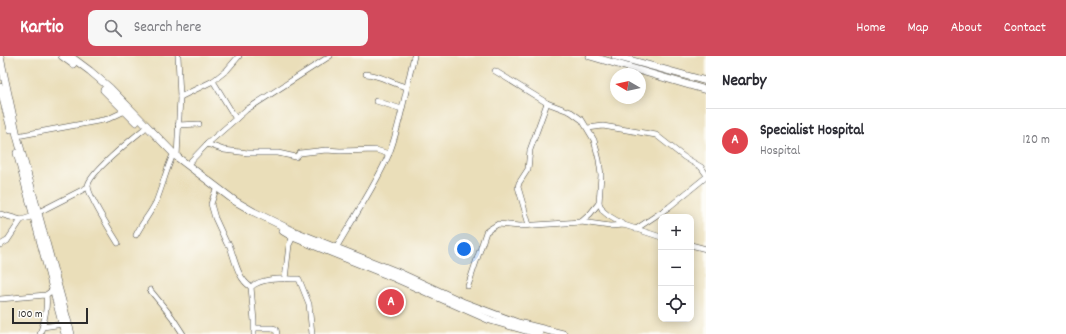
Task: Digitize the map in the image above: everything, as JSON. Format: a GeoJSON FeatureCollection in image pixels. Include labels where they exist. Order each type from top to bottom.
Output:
{"type":"FeatureCollection","features":[{"type":"Feature","properties":{"kind":"main road"},"geometry":{"type":"LineString","coordinates":[[62,56],[88,74],[144,129],[216,192],[254,217],[293,237],[397,272],[462,302],[513,322],[563,334]]}},
{"type":"Feature","properties":{"kind":"main road"},"geometry":{"type":"LineString","coordinates":[[70,56],[110,88],[175,157],[235,201],[254,212],[334,251],[490,320],[539,334]]}},
{"type":"Feature","properties":{"kind":"main road"},"geometry":{"type":"LineString","coordinates":[[590,56],[706,90]]}},
{"type":"Feature","properties":{"kind":"main road"},"geometry":{"type":"LineString","coordinates":[[617,56],[706,81]]}},
{"type":"Feature","properties":{"kind":"main road"},"geometry":{"type":"LineString","coordinates":[[0,57],[17,136],[65,334]]}},
{"type":"Feature","properties":{"kind":"main road"},"geometry":{"type":"LineString","coordinates":[[0,87],[71,334]]}},
{"type":"Feature","properties":{"kind":"street"},"geometry":{"type":"LineString","coordinates":[[136,235],[157,200],[162,188],[163,180],[175,157],[180,97],[178,56]]}},
{"type":"Feature","properties":{"kind":"street"},"geometry":{"type":"LineString","coordinates":[[180,97],[213,81],[227,70],[239,56]]}},
{"type":"Feature","properties":{"kind":"street"},"geometry":{"type":"LineString","coordinates":[[187,165],[207,144],[252,106],[330,56]]}},
{"type":"Feature","properties":{"kind":"street"},"geometry":{"type":"LineString","coordinates":[[334,251],[367,196],[389,154],[402,109],[414,56]]}},
{"type":"Feature","properties":{"kind":"street"},"geometry":{"type":"LineString","coordinates":[[495,70],[547,103],[571,112],[582,120],[594,140],[599,160],[601,174],[599,203],[603,210],[609,216],[624,225],[658,236]]}},
{"type":"Feature","properties":{"kind":"street"},"geometry":{"type":"LineString","coordinates":[[366,74],[375,75],[407,87]]}},
{"type":"Feature","properties":{"kind":"street"},"geometry":{"type":"LineString","coordinates":[[213,81],[236,119]]}},
{"type":"Feature","properties":{"kind":"street"},"geometry":{"type":"LineString","coordinates":[[376,101],[402,109]]}},
{"type":"Feature","properties":{"kind":"street"},"geometry":{"type":"LineString","coordinates":[[529,225],[518,187],[528,170],[530,150],[547,103]]}},
{"type":"Feature","properties":{"kind":"street"},"geometry":{"type":"LineString","coordinates":[[17,136],[103,120],[125,111]]}},
{"type":"Feature","properties":{"kind":"street"},"geometry":{"type":"LineString","coordinates":[[178,126],[199,124]]}},
{"type":"Feature","properties":{"kind":"street"},"geometry":{"type":"LineString","coordinates":[[588,128],[603,126],[656,135],[684,157],[701,167],[706,174]]}},
{"type":"Feature","properties":{"kind":"street"},"geometry":{"type":"LineString","coordinates":[[0,245],[10,238],[21,220],[36,214],[88,187],[93,176],[102,165],[144,129]]}},
{"type":"Feature","properties":{"kind":"street"},"geometry":{"type":"LineString","coordinates":[[207,144],[224,150],[248,153],[278,153],[296,157],[300,153],[326,150],[340,152],[376,150],[389,154]]}},
{"type":"Feature","properties":{"kind":"street"},"geometry":{"type":"LineString","coordinates":[[636,229],[669,207],[706,177]]}},
{"type":"Feature","properties":{"kind":"street"},"geometry":{"type":"LineString","coordinates":[[88,187],[102,216],[118,243]]}},
{"type":"Feature","properties":{"kind":"street"},"geometry":{"type":"LineString","coordinates":[[216,192],[211,204],[215,218],[227,244],[229,244],[237,268],[245,282],[251,287],[254,331],[272,328],[276,329],[277,334]]}},
{"type":"Feature","properties":{"kind":"street"},"geometry":{"type":"LineString","coordinates":[[581,222],[599,203]]}},
{"type":"Feature","properties":{"kind":"street"},"geometry":{"type":"LineString","coordinates":[[0,214],[21,220]]}},
{"type":"Feature","properties":{"kind":"street"},"geometry":{"type":"LineString","coordinates":[[468,286],[486,232],[498,224],[520,226],[581,222],[610,226],[624,225]]}},
{"type":"Feature","properties":{"kind":"street"},"geometry":{"type":"LineString","coordinates":[[285,279],[289,245],[293,237]]}},
{"type":"Feature","properties":{"kind":"street"},"geometry":{"type":"LineString","coordinates":[[694,246],[706,249]]}},
{"type":"Feature","properties":{"kind":"street"},"geometry":{"type":"LineString","coordinates":[[251,287],[262,281],[299,279],[309,304],[312,334]]}},
{"type":"Feature","properties":{"kind":"street"},"geometry":{"type":"LineString","coordinates":[[0,299],[46,295],[54,289]]}},
{"type":"Feature","properties":{"kind":"street"},"geometry":{"type":"LineString","coordinates":[[150,290],[172,317],[183,334]]}},
{"type":"Feature","properties":{"kind":"street"},"geometry":{"type":"LineString","coordinates":[[40,334],[43,326],[47,300],[46,295]]}},
{"type":"Feature","properties":{"kind":"street"},"geometry":{"type":"LineString","coordinates":[[43,326],[62,324]]}},
{"type":"Feature","properties":{"kind":"place","name":"Specialist Hospital"},"geometry":{"type":"Point","coordinates":[391,302]}}]}
